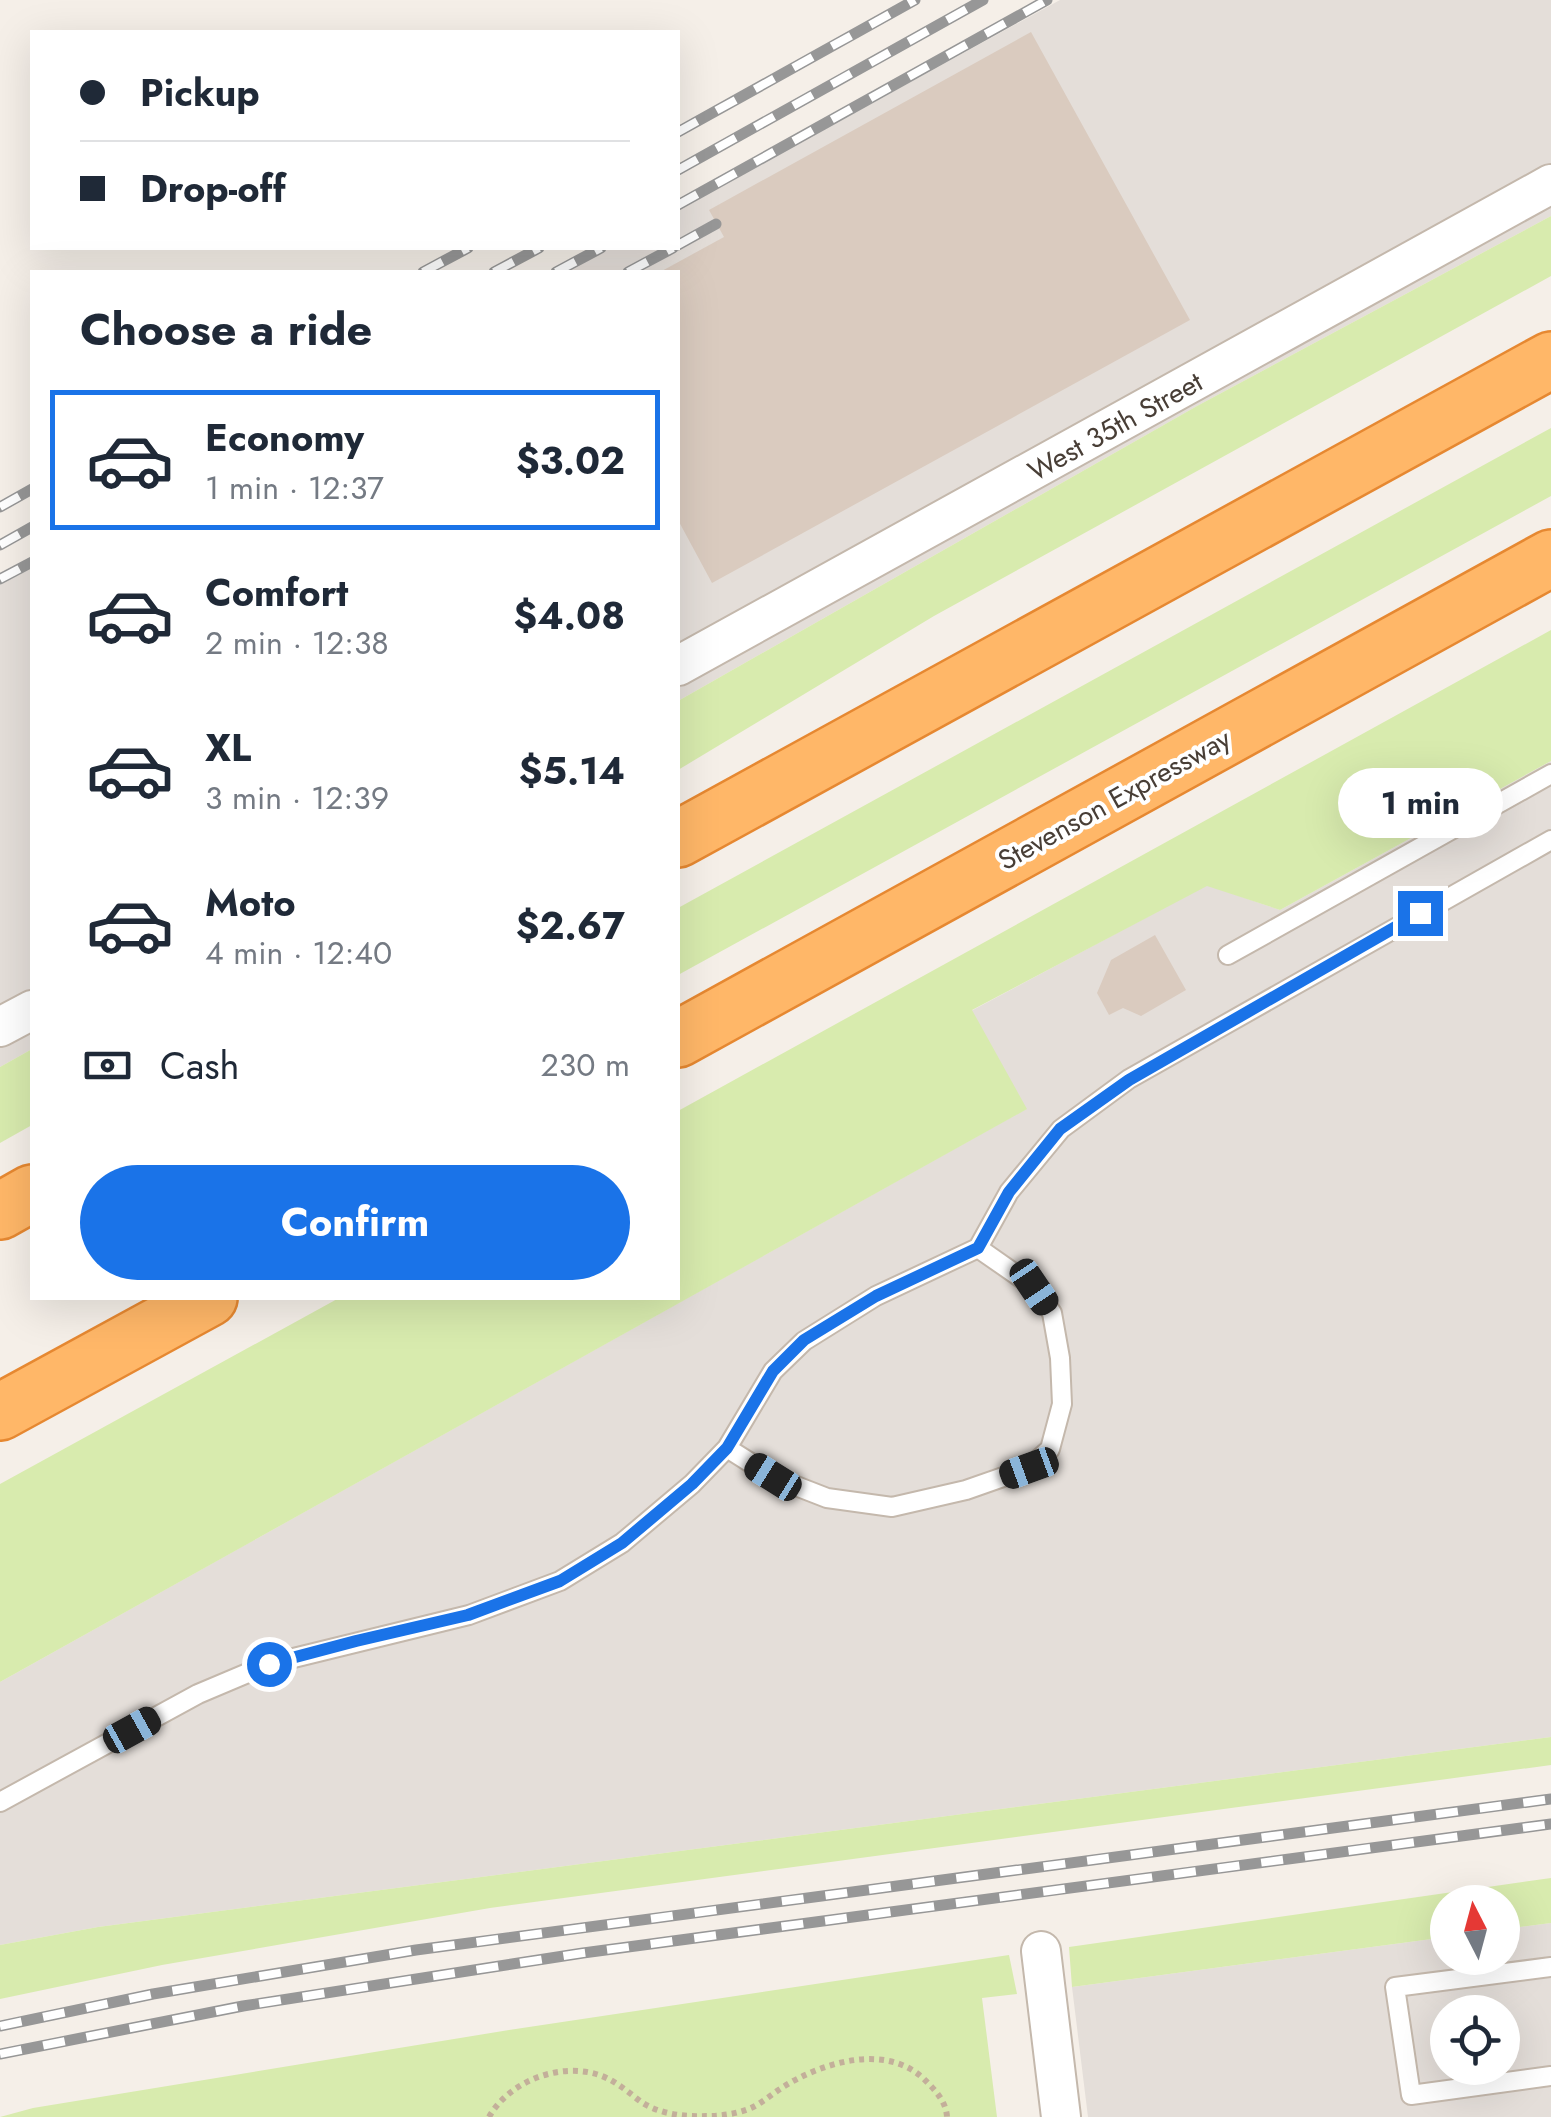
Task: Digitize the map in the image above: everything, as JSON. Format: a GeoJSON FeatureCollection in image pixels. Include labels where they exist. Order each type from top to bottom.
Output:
{"type":"FeatureCollection","features":[{"type":"Feature","properties":{"kind":"highway"},"geometry":{"type":"LineString","coordinates":[[680,837],[1551,360]]}},
{"type":"Feature","properties":{"kind":"highway","name":"Stevenson Expressway"},"geometry":{"type":"LineString","coordinates":[[680,1039],[1551,558]]}},
{"type":"Feature","properties":{"kind":"highway"},"geometry":{"type":"LineString","coordinates":[[0,1211],[30,1194]]}},
{"type":"Feature","properties":{"kind":"highway"},"geometry":{"type":"LineString","coordinates":[[0,1412],[205,1300]]}},
{"type":"Feature","properties":{"kind":"street","name":"West 35th Street"},"geometry":{"type":"LineString","coordinates":[[680,665],[1551,184]]}},
{"type":"Feature","properties":{"kind":"street"},"geometry":{"type":"LineString","coordinates":[[0,1028],[30,1011]]}},
{"type":"Feature","properties":{"kind":"street"},"geometry":{"type":"LineString","coordinates":[[1042,1951],[1062,2117]]}},
{"type":"Feature","properties":{"kind":"lane"},"geometry":{"type":"LineString","coordinates":[[1228,956],[1551,774]]}},
{"type":"Feature","properties":{"kind":"lane"},"geometry":{"type":"LineString","coordinates":[[0,1802],[198,1694],[269,1664],[468,1615],[560,1581],[622,1543],[692,1484],[727,1448],[773,1371],[804,1340],[876,1296],[978,1248],[1009,1192],[1060,1129],[1115,1089],[1209,1033],[1551,840]]}},
{"type":"Feature","properties":{"kind":"lane"},"geometry":{"type":"LineString","coordinates":[[727,1448],[773,1477],[827,1498],[892,1507],[966,1490],[1029,1468],[1050,1449],[1062,1404],[1060,1358],[1052,1313],[1034,1287],[978,1248]]}},
{"type":"Feature","properties":{"kind":"lane"},"geometry":{"type":"LineString","coordinates":[[1551,1967],[1394,1987],[1410,2095],[1551,2076]]}},
{"type":"Feature","properties":{"kind":"path"},"geometry":{"type":"LineString","coordinates":[[489,2117],[504,2097],[535,2078],[584,2071],[625,2088],[660,2111],[706,2116],[733,2114],[753,2108],[785,2086],[832,2065],[877,2058],[912,2068],[938,2092],[947,2117]]}},
{"type":"Feature","properties":{"kind":"shaded area"},"geometry":{"type":"Polygon","coordinates":[[[1060,0],[1551,0],[1551,216],[1197,406],[680,700],[680,270],[568,270],[606,250],[680,250],[680,209],[1060,0]]]}},
{"type":"Feature","properties":{"kind":"shaded area"},"geometry":{"type":"Polygon","coordinates":[[[30,566],[30,1050],[0,1067],[0,583],[30,566]]]}},
{"type":"Feature","properties":{"kind":"shaded area"},"geometry":{"type":"Polygon","coordinates":[[[1551,761],[1551,1737],[98,1927],[0,1945],[0,1682],[1026,1109],[971,1011],[1207,885],[1280,910],[1551,761]]]}},
{"type":"Feature","properties":{"kind":"shaded area"},"geometry":{"type":"Polygon","coordinates":[[[1551,1923],[1551,2117],[1088,2117],[1072,1987],[1430,1939],[1430,1975],[1520,1975],[1520,1927],[1551,1923]]]}},
{"type":"Feature","properties":{"kind":"green space"},"geometry":{"type":"Polygon","coordinates":[[[1551,216],[1551,276],[934,616],[680,769],[680,700],[1197,406],[1551,216]]]}},
{"type":"Feature","properties":{"kind":"green space"},"geometry":{"type":"Polygon","coordinates":[[[1551,428],[1551,496],[680,974],[680,907],[1551,428]]]}},
{"type":"Feature","properties":{"kind":"green space"},"geometry":{"type":"Polygon","coordinates":[[[1551,630],[1551,761],[1280,910],[1207,886],[972,1010],[1027,1109],[0,1682],[0,1484],[335,1300],[680,1300],[680,1110],[1551,630]]]}},
{"type":"Feature","properties":{"kind":"green space"},"geometry":{"type":"Polygon","coordinates":[[[30,1050],[30,1126],[0,1143],[0,1067],[30,1050]]]}},
{"type":"Feature","properties":{"kind":"green space"},"geometry":{"type":"Polygon","coordinates":[[[1551,1737],[1551,1765],[490,1908],[162,1965],[0,1999],[0,1945],[98,1927],[1551,1737]]]}},
{"type":"Feature","properties":{"kind":"green space"},"geometry":{"type":"Polygon","coordinates":[[[1551,1878],[1551,1923],[1520,1927],[1520,1885],[1502,1885],[1551,1878]]]}},
{"type":"Feature","properties":{"kind":"green space"},"geometry":{"type":"Polygon","coordinates":[[[1430,1895],[1430,1939],[1072,1987],[1069,1947],[1430,1895]]]}},
{"type":"Feature","properties":{"kind":"green space"},"geometry":{"type":"Polygon","coordinates":[[[1009,1955],[1017,1994],[982,1998],[997,2117],[0,2117],[33,2108],[509,2030],[1009,1955]]]}},
{"type":"Feature","properties":{"kind":"building"},"geometry":{"type":"Polygon","coordinates":[[[1031,32],[1190,320],[712,583],[680,524],[680,270],[664,270],[724,237],[709,210],[1031,32]]]}},
{"type":"Feature","properties":{"kind":"building"},"geometry":{"type":"Polygon","coordinates":[[[1155,935],[1186,990],[1141,1016],[1123,1008],[1109,1015],[1097,993],[1111,960],[1155,935]]]}},
{"type":"Feature","properties":{"kind":"railway"},"geometry":{"type":"LineString","coordinates":[[680,131],[915,0]]}},
{"type":"Feature","properties":{"kind":"railway"},"geometry":{"type":"LineString","coordinates":[[680,169],[983,0]]}},
{"type":"Feature","properties":{"kind":"railway"},"geometry":{"type":"LineString","coordinates":[[680,204],[1047,0]]}},
{"type":"Feature","properties":{"kind":"railway"},"geometry":{"type":"LineString","coordinates":[[680,244],[716,224]]}},
{"type":"Feature","properties":{"kind":"railway"},"geometry":{"type":"LineString","coordinates":[[427,270],[464,250]]}},
{"type":"Feature","properties":{"kind":"railway"},"geometry":{"type":"LineString","coordinates":[[498,270],[535,250]]}},
{"type":"Feature","properties":{"kind":"railway"},"geometry":{"type":"LineString","coordinates":[[560,270],[597,250]]}},
{"type":"Feature","properties":{"kind":"railway"},"geometry":{"type":"LineString","coordinates":[[632,270],[669,250]]}},
{"type":"Feature","properties":{"kind":"railway"},"geometry":{"type":"LineString","coordinates":[[0,507],[30,490]]}},
{"type":"Feature","properties":{"kind":"railway"},"geometry":{"type":"LineString","coordinates":[[0,545],[30,528]]}},
{"type":"Feature","properties":{"kind":"railway"},"geometry":{"type":"LineString","coordinates":[[0,579],[30,563]]}},
{"type":"Feature","properties":{"kind":"railway"},"geometry":{"type":"LineString","coordinates":[[0,2026],[153,1994],[416,1950],[1551,1799]]}},
{"type":"Feature","properties":{"kind":"railway"},"geometry":{"type":"LineString","coordinates":[[0,2054],[243,2006],[583,1953],[1551,1824]]}},
{"type":"Feature","properties":{"kind":"route"},"geometry":{"type":"LineString","coordinates":[[269,1664],[468,1615],[560,1581],[622,1543],[692,1484],[727,1448],[773,1371],[804,1340],[876,1296],[978,1248],[1009,1192],[1060,1129],[1192,1042],[1420,913]]}}]}
